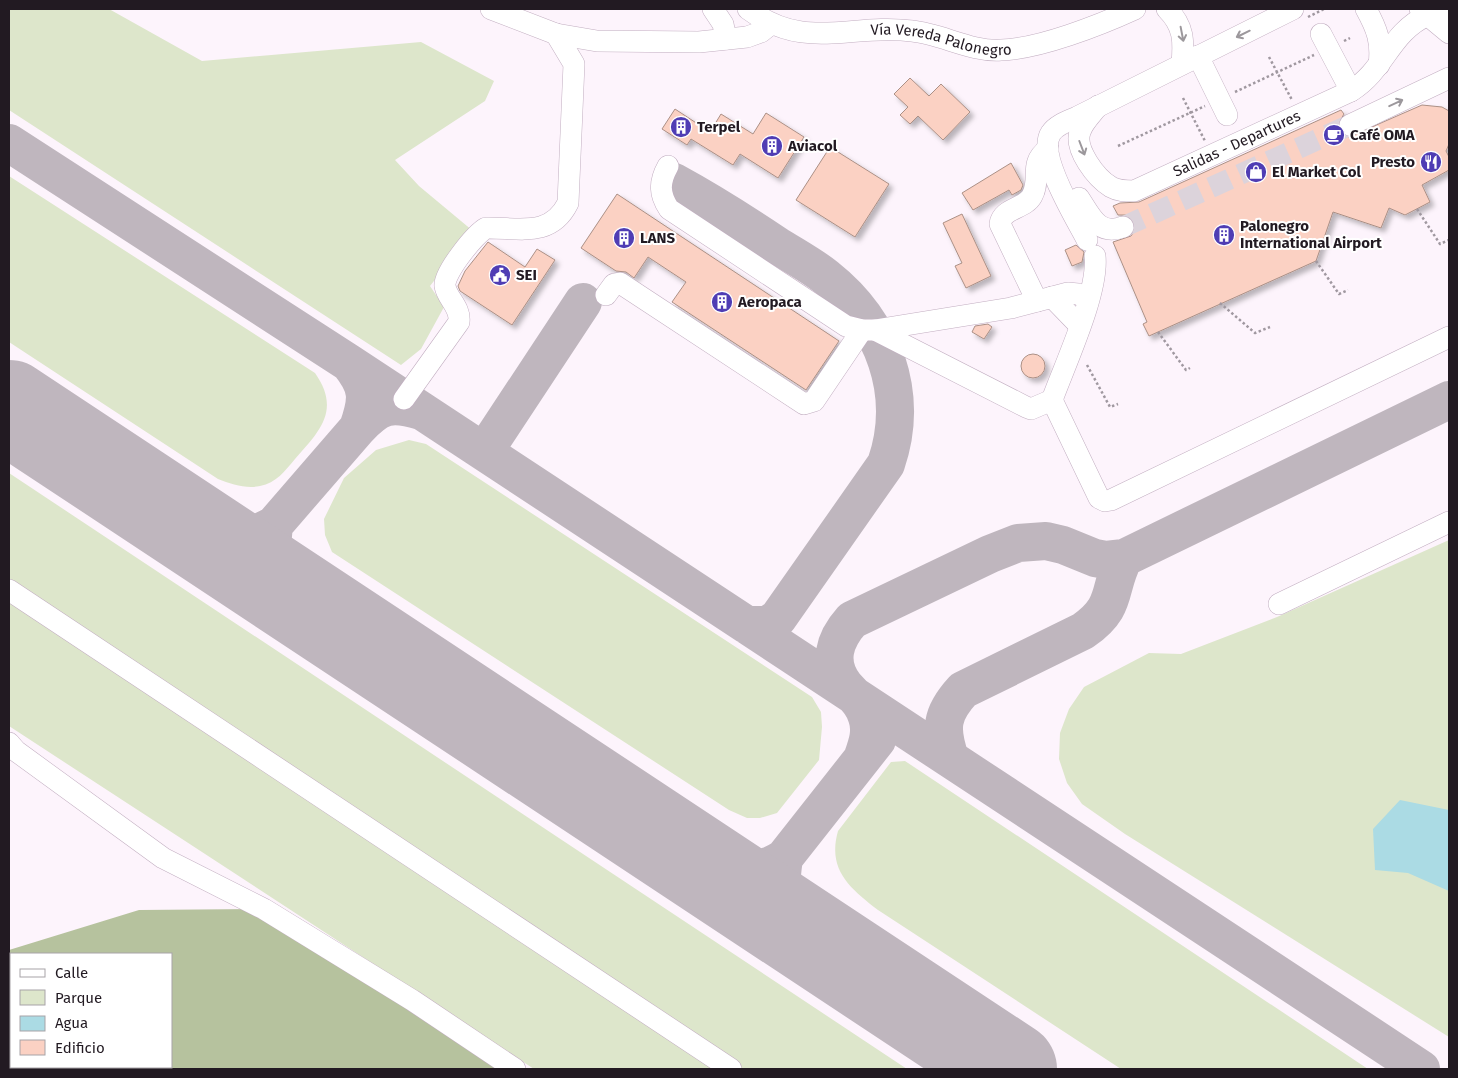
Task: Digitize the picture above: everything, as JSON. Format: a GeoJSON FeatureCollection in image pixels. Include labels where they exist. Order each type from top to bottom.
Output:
{"type":"FeatureCollection","features":[{"type":"Feature","properties":{"kind":"street"},"geometry":{"type":"LineString","coordinates":[[713,9],[722,24],[726,39]]}},
{"type":"Feature","properties":{"kind":"street","name":"Vía Vereda Palonegro"},"geometry":{"type":"LineString","coordinates":[[748,9],[772,24],[799,32],[840,34],[881,29],[910,30],[933,34],[984,49],[1000,50],[1060,37],[1136,9]]}},
{"type":"Feature","properties":{"kind":"street"},"geometry":{"type":"LineString","coordinates":[[1136,9],[1149,11],[1160,9]]}},
{"type":"Feature","properties":{"kind":"street"},"geometry":{"type":"LineString","coordinates":[[1167,9],[1182,29],[1183,45],[1190,60],[1212,84],[1227,115]]}},
{"type":"Feature","properties":{"kind":"street"},"geometry":{"type":"LineString","coordinates":[[1366,9],[1377,29],[1380,40],[1379,65]]}},
{"type":"Feature","properties":{"kind":"street"},"geometry":{"type":"LineString","coordinates":[[501,11],[556,34],[597,41],[699,42],[754,35],[772,24]]}},
{"type":"Feature","properties":{"kind":"street"},"geometry":{"type":"LineString","coordinates":[[1431,11],[1449,12]]}},
{"type":"Feature","properties":{"kind":"street"},"geometry":{"type":"LineString","coordinates":[[1431,11],[1449,33]]}},
{"type":"Feature","properties":{"kind":"street","name":"Salidas - Departures"},"geometry":{"type":"LineString","coordinates":[[1098,106],[1080,131],[1080,147],[1101,179],[1116,189],[1134,191],[1351,91],[1370,77],[1402,31],[1431,11]]}},
{"type":"Feature","properties":{"kind":"street"},"geometry":{"type":"LineString","coordinates":[[1297,15],[1190,60],[1057,127],[1049,137],[1048,149],[1094,222],[1096,267],[1080,326],[1052,400],[1099,498],[1105,501],[1111,500],[1449,337]]}},
{"type":"Feature","properties":{"kind":"street"},"geometry":{"type":"LineString","coordinates":[[404,400],[460,322],[460,315],[445,288],[445,280],[474,237],[486,228],[527,231],[538,228],[564,210],[570,195],[574,64],[556,34]]}},
{"type":"Feature","properties":{"kind":"street"},"geometry":{"type":"LineString","coordinates":[[1321,34],[1351,91]]}},
{"type":"Feature","properties":{"kind":"street"},"geometry":{"type":"LineString","coordinates":[[574,64],[583,52],[597,41]]}},
{"type":"Feature","properties":{"kind":"street"},"geometry":{"type":"LineString","coordinates":[[1351,124],[1449,78]]}},
{"type":"Feature","properties":{"kind":"street"},"geometry":{"type":"LineString","coordinates":[[1048,149],[1037,161],[1035,189],[1030,199],[1003,216],[1000,224],[1045,299],[1080,326]]}},
{"type":"Feature","properties":{"kind":"street"},"geometry":{"type":"LineString","coordinates":[[668,166],[663,175],[661,190],[669,209],[846,326],[868,330],[1026,407],[1031,408],[1052,400]]}},
{"type":"Feature","properties":{"kind":"street"},"geometry":{"type":"LineString","coordinates":[[1094,240],[1110,230],[1123,227]]}},
{"type":"Feature","properties":{"kind":"street"},"geometry":{"type":"LineString","coordinates":[[606,295],[614,284],[620,283],[804,404],[814,402],[868,330],[989,312],[1068,293],[1078,294],[1088,299]]}},
{"type":"Feature","properties":{"kind":"street"},"geometry":{"type":"LineString","coordinates":[[1279,604],[1449,522]]}},
{"type":"Feature","properties":{"kind":"street"},"geometry":{"type":"LineString","coordinates":[[9,590],[731,1069]]}},
{"type":"Feature","properties":{"kind":"street"},"geometry":{"type":"LineString","coordinates":[[9,743],[16,751],[163,858],[264,909],[412,1000],[515,1069]]}},
{"type":"Feature","properties":{"kind":"path"},"geometry":{"type":"LineString","coordinates":[[1297,15],[1324,9]]}},
{"type":"Feature","properties":{"kind":"path"},"geometry":{"type":"LineString","coordinates":[[1269,58],[1300,115]]}},
{"type":"Feature","properties":{"kind":"path"},"geometry":{"type":"LineString","coordinates":[[1183,98],[1213,156]]}},
{"type":"Feature","properties":{"kind":"path"},"geometry":{"type":"LineString","coordinates":[[1417,208],[1440,244],[1449,240]]}},
{"type":"Feature","properties":{"kind":"path"},"geometry":{"type":"LineString","coordinates":[[1316,260],[1340,294],[1348,290]]}},
{"type":"Feature","properties":{"kind":"path"},"geometry":{"type":"LineString","coordinates":[[1220,303],[1255,332],[1270,327]]}},
{"type":"Feature","properties":{"kind":"path"},"geometry":{"type":"LineString","coordinates":[[1158,332],[1186,370],[1190,368]]}},
{"type":"Feature","properties":{"kind":"path"},"geometry":{"type":"LineString","coordinates":[[1087,365],[1110,407],[1118,404]]}},
{"type":"Feature","properties":{"kind":"green space"},"geometry":{"type":"Polygon","coordinates":[[[9,9],[109,9],[202,61],[421,42],[494,81],[485,101],[395,160],[419,186],[473,231],[430,286],[444,307],[421,349],[401,365],[9,110],[9,9]]]}},
{"type":"Feature","properties":{"kind":"green space"},"geometry":{"type":"Polygon","coordinates":[[[9,176],[315,373],[323,386],[326,398],[327,409],[324,419],[312,439],[280,476],[271,482],[255,487],[239,486],[218,479],[9,342],[9,176]]]}},
{"type":"Feature","properties":{"kind":"green space"},"geometry":{"type":"Polygon","coordinates":[[[409,440],[426,444],[812,697],[821,712],[822,727],[819,760],[777,813],[760,818],[747,818],[729,810],[332,552],[325,535],[324,519],[344,478],[376,450],[409,440]]]}},
{"type":"Feature","properties":{"kind":"green space"},"geometry":{"type":"Polygon","coordinates":[[[9,473],[907,1069],[534,1069],[9,726],[9,473]]]}},
{"type":"Feature","properties":{"kind":"green space"},"geometry":{"type":"Polygon","coordinates":[[[1449,540],[1449,1037],[1125,834],[1082,804],[1067,783],[1059,759],[1060,733],[1069,709],[1084,687],[1149,653],[1181,654],[1277,617],[1449,540]]]}},
{"type":"Feature","properties":{"kind":"green space"},"geometry":{"type":"Polygon","coordinates":[[[905,761],[1368,1069],[1121,1069],[878,910],[858,894],[843,877],[838,867],[835,845],[838,831],[891,762],[905,761]]]}},
{"type":"Feature","properties":{"kind":"green space"},"geometry":{"type":"Polygon","coordinates":[[[264,909],[515,1069],[9,1069],[9,950],[139,910],[264,909]]]}},
{"type":"Feature","properties":{"kind":"water"},"geometry":{"type":"Polygon","coordinates":[[[1400,800],[1449,810],[1449,891],[1408,873],[1375,870],[1373,829],[1400,800]]]}},
{"type":"Feature","properties":{"kind":"building"},"geometry":{"type":"Polygon","coordinates":[[[910,78],[929,96],[941,84],[970,112],[943,140],[918,116],[910,124],[900,115],[908,107],[894,94],[910,78]]]}},
{"type":"Feature","properties":{"kind":"building","name":"Palonegro International Airport"},"geometry":{"type":"Polygon","coordinates":[[[1422,105],[1442,107],[1449,111],[1449,144],[1446,151],[1449,157],[1449,170],[1422,185],[1430,202],[1405,215],[1389,208],[1381,228],[1333,212],[1316,261],[1149,336],[1143,324],[1147,322],[1113,242],[1131,236],[1135,230],[1135,224],[1127,215],[1118,215],[1113,206],[1120,203],[1139,202],[1341,110],[1344,114],[1338,124],[1339,130],[1343,135],[1349,137],[1422,105]]]}},
{"type":"Feature","properties":{"kind":"building"},"geometry":{"type":"Polygon","coordinates":[[[675,109],[710,132],[721,114],[753,134],[766,113],[804,137],[778,178],[740,154],[733,165],[691,139],[687,145],[662,129],[675,109]]]}},
{"type":"Feature","properties":{"kind":"building"},"geometry":{"type":"Polygon","coordinates":[[[830,147],[889,184],[855,237],[796,200],[830,147]]]}},
{"type":"Feature","properties":{"kind":"building"},"geometry":{"type":"Polygon","coordinates":[[[1011,163],[1023,185],[1021,190],[1012,195],[1009,190],[973,210],[962,193],[1011,163]]]}},
{"type":"Feature","properties":{"kind":"building"},"geometry":{"type":"Polygon","coordinates":[[[617,194],[839,341],[806,390],[672,302],[686,282],[648,257],[634,278],[626,272],[616,271],[581,248],[617,194]]]}},
{"type":"Feature","properties":{"kind":"building"},"geometry":{"type":"Polygon","coordinates":[[[962,214],[991,276],[966,288],[955,266],[962,263],[943,223],[962,214]]]}},
{"type":"Feature","properties":{"kind":"building","name":"SEI"},"geometry":{"type":"Polygon","coordinates":[[[488,242],[525,267],[537,249],[555,260],[512,325],[460,291],[458,286],[465,271],[488,242]]]}},
{"type":"Feature","properties":{"kind":"building"},"geometry":{"type":"Polygon","coordinates":[[[1076,245],[1084,252],[1082,262],[1072,266],[1065,250],[1076,245]]]}},
{"type":"Feature","properties":{"kind":"building"},"geometry":{"type":"Polygon","coordinates":[[[988,324],[992,327],[984,339],[972,332],[975,326],[988,324]]]}},
{"type":"Feature","properties":{"kind":"building"},"geometry":{"type":"Polygon","coordinates":[[[1033,354],[1042,357],[1045,366],[1042,375],[1033,378],[1024,375],[1021,366],[1024,357],[1033,354]]]}},
{"type":"Feature","properties":{"kind":"taxiway"},"geometry":{"type":"LineString","coordinates":[[9,143],[349,363],[1421,1069]]}},
{"type":"Feature","properties":{"kind":"taxiway"},"geometry":{"type":"LineString","coordinates":[[674,182],[814,268],[846,295],[863,316],[877,338],[887,362],[893,386],[895,412],[893,438],[886,464],[778,618],[767,625],[747,625]]}},
{"type":"Feature","properties":{"kind":"taxiway"},"geometry":{"type":"LineString","coordinates":[[484,452],[583,302]]}},
{"type":"Feature","properties":{"kind":"taxiway"},"geometry":{"type":"LineString","coordinates":[[349,363],[356,372],[365,394],[364,409],[358,428],[379,410],[393,406],[421,411]]}},
{"type":"Feature","properties":{"kind":"taxiway"},"geometry":{"type":"LineString","coordinates":[[950,758],[945,738],[944,722],[950,707],[963,690],[1083,631],[1094,622],[1102,614],[1111,597],[1124,558],[1449,400]]}},
{"type":"Feature","properties":{"kind":"taxiway"},"geometry":{"type":"LineString","coordinates":[[274,525],[358,428]]}},
{"type":"Feature","properties":{"kind":"taxiway"},"geometry":{"type":"LineString","coordinates":[[206,536],[241,538],[274,525],[273,560],[278,575],[287,591]]}},
{"type":"Feature","properties":{"kind":"taxiway"},"geometry":{"type":"LineString","coordinates":[[862,759],[869,733],[867,717],[861,704],[839,677],[835,660],[837,644],[852,620],[990,554],[1018,543],[1046,541],[1063,545],[1095,558],[1106,560],[1124,558]]}},
{"type":"Feature","properties":{"kind":"taxiway"},"geometry":{"type":"LineString","coordinates":[[784,858],[877,740]]}},
{"type":"Feature","properties":{"kind":"taxiway"},"geometry":{"type":"LineString","coordinates":[[707,869],[747,872],[766,867],[784,858],[782,886],[788,905],[800,921],[829,949]]}},
{"type":"Feature","properties":{"kind":"runway"},"geometry":{"type":"LineString","coordinates":[[9,407],[1010,1069]]}},
{"type":"Feature","properties":{"kind":"tunnel"},"geometry":{"type":"LineString","coordinates":[[1123,227],[1350,125]]}},
{"type":"Feature","properties":{"kind":"place","name":"Terpel"},"geometry":{"type":"Point","coordinates":[681,127]}},
{"type":"Feature","properties":{"kind":"place","name":"Café OMA"},"geometry":{"type":"Point","coordinates":[1334,135]}},
{"type":"Feature","properties":{"kind":"place","name":"Aviacol"},"geometry":{"type":"Point","coordinates":[772,146]}},
{"type":"Feature","properties":{"kind":"place","name":"Presto"},"geometry":{"type":"Point","coordinates":[1431,162]}},
{"type":"Feature","properties":{"kind":"place","name":"El Market Col"},"geometry":{"type":"Point","coordinates":[1256,172]}},
{"type":"Feature","properties":{"kind":"place","name":"Palonegro International Airport"},"geometry":{"type":"Point","coordinates":[1224,235]}},
{"type":"Feature","properties":{"kind":"place","name":"LANS"},"geometry":{"type":"Point","coordinates":[624,238]}},
{"type":"Feature","properties":{"kind":"place","name":"SEI"},"geometry":{"type":"Point","coordinates":[500,275]}},
{"type":"Feature","properties":{"kind":"place","name":"Aeropaca"},"geometry":{"type":"Point","coordinates":[722,302]}}]}
